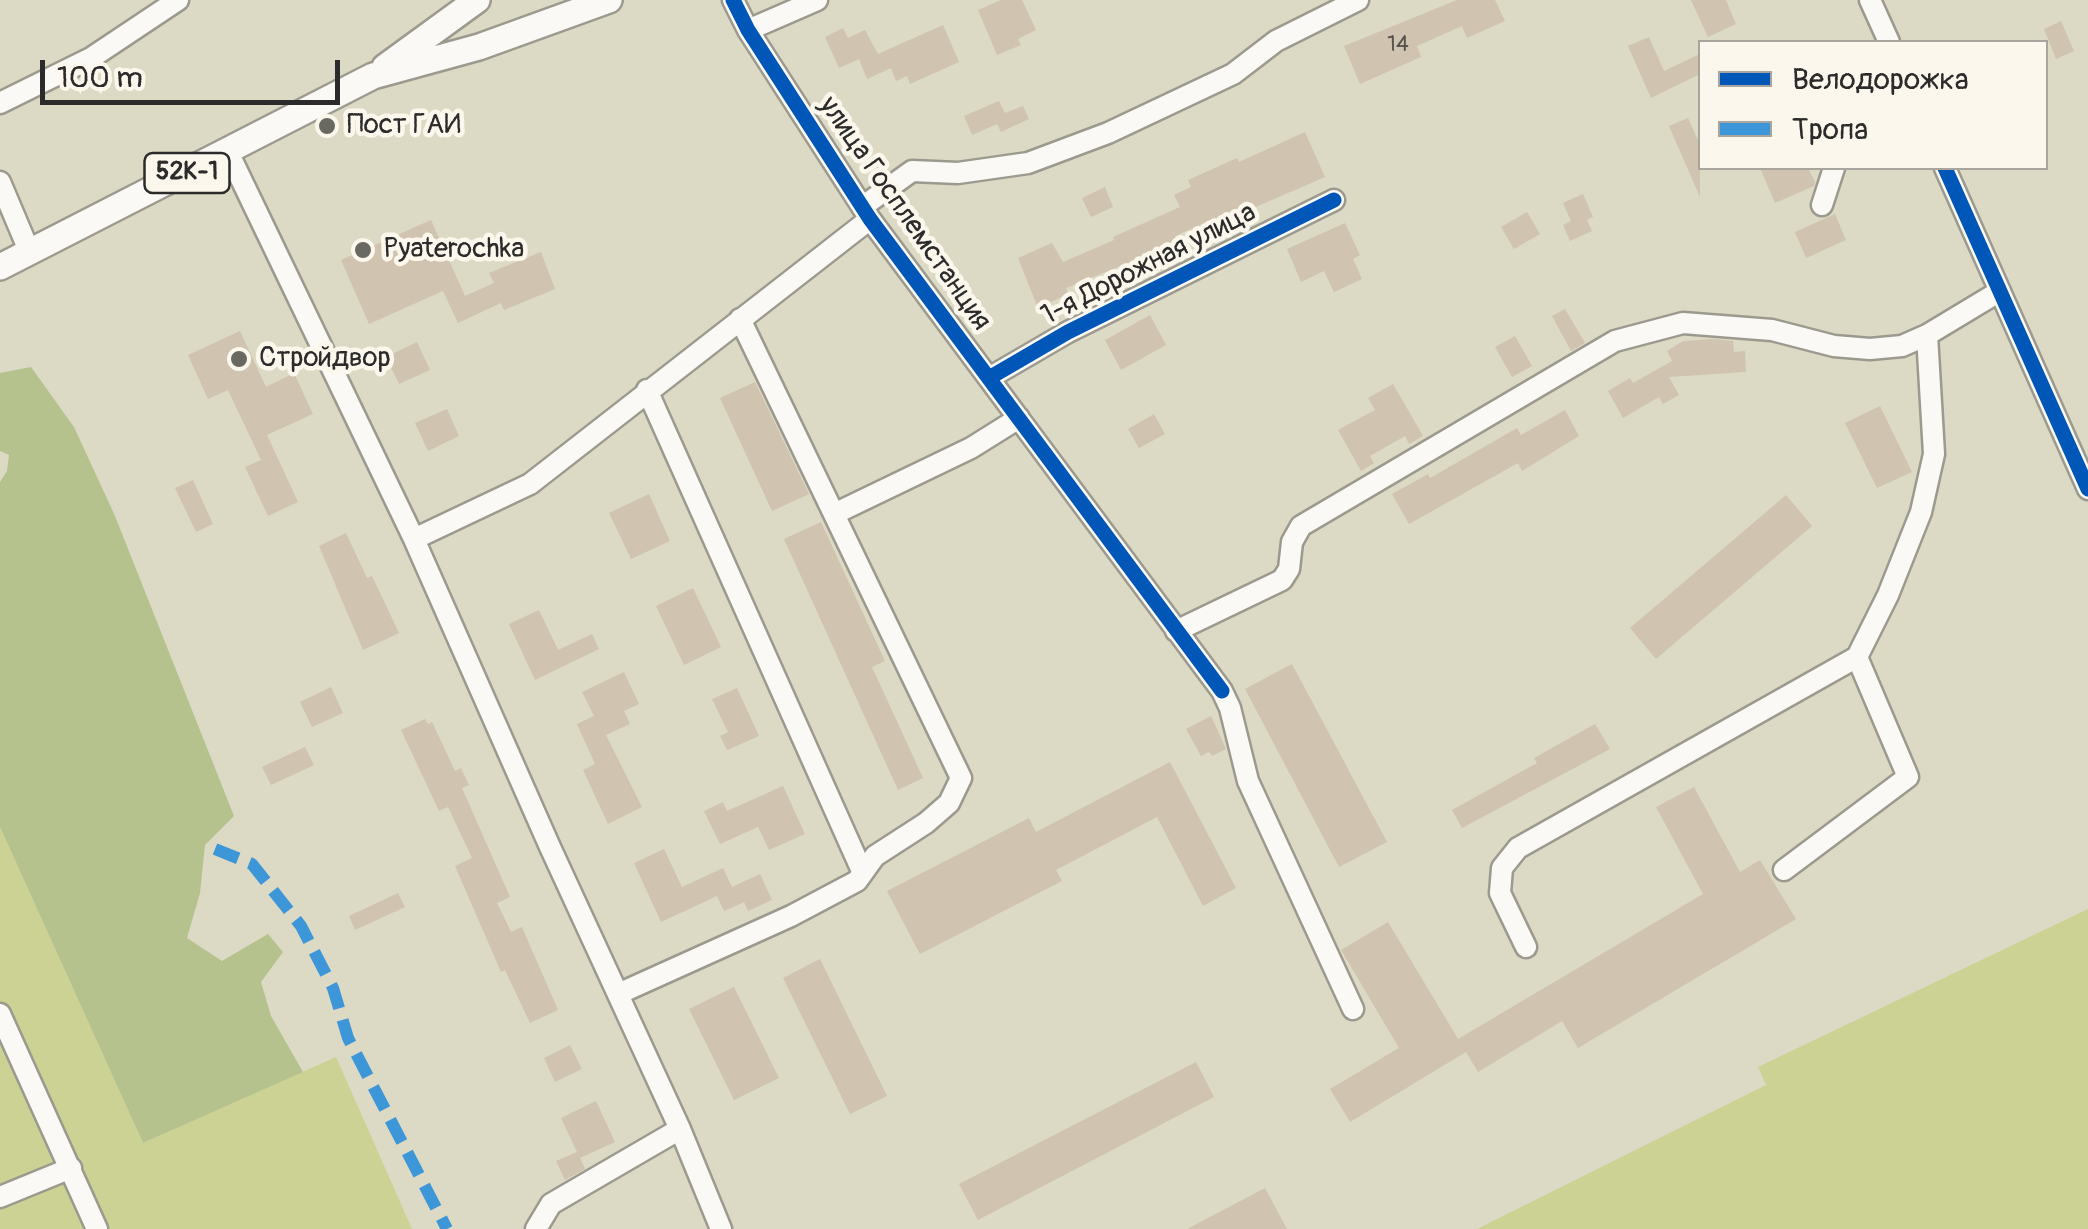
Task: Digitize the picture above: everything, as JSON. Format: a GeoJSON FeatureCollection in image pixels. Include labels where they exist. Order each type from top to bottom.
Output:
{"type":"FeatureCollection","features":[{"type":"Feature","properties":{"kind":"main road","name":"52К-1"},"geometry":{"type":"LineString","coordinates":[[0,267],[374,76],[477,0]]}},
{"type":"Feature","properties":{"kind":"main road"},"geometry":{"type":"LineString","coordinates":[[374,76],[479,48],[609,0]]}},
{"type":"Feature","properties":{"kind":"street"},"geometry":{"type":"LineString","coordinates":[[0,104],[91,58],[178,0]]}},
{"type":"Feature","properties":{"kind":"street","name":"улица Госплемстанция"},"geometry":{"type":"LineString","coordinates":[[734,0],[748,30],[866,213],[1222,691],[1248,781],[1353,1008]]}},
{"type":"Feature","properties":{"kind":"street"},"geometry":{"type":"LineString","coordinates":[[748,30],[817,0]]}},
{"type":"Feature","properties":{"kind":"street"},"geometry":{"type":"LineString","coordinates":[[414,539],[530,484],[740,319],[912,171],[958,173],[1028,162],[1108,134],[1233,74],[1276,41],[1358,0]]}},
{"type":"Feature","properties":{"kind":"street"},"geometry":{"type":"LineString","coordinates":[[1870,0],[1888,40]]}},
{"type":"Feature","properties":{"kind":"street"},"geometry":{"type":"LineString","coordinates":[[228,152],[414,539],[680,1128],[721,1229]]}},
{"type":"Feature","properties":{"kind":"street"},"geometry":{"type":"LineString","coordinates":[[1822,205],[1833,170]]}},
{"type":"Feature","properties":{"kind":"street"},"geometry":{"type":"LineString","coordinates":[[1946,170],[2088,488]]}},
{"type":"Feature","properties":{"kind":"street"},"geometry":{"type":"LineString","coordinates":[[0,182],[30,253]]}},
{"type":"Feature","properties":{"kind":"street","name":"1-я Дорожная улица"},"geometry":{"type":"LineString","coordinates":[[989,378],[1068,332],[1334,200]]}},
{"type":"Feature","properties":{"kind":"street"},"geometry":{"type":"LineString","coordinates":[[1176,631],[1282,580],[1290,569],[1292,542],[1301,526],[1615,341],[1683,323],[1772,330],[1834,346],[1902,346],[2000,291]]}},
{"type":"Feature","properties":{"kind":"street"},"geometry":{"type":"LineString","coordinates":[[618,994],[791,916],[857,881],[875,856],[926,823],[949,802],[961,778],[740,319]]}},
{"type":"Feature","properties":{"kind":"street"},"geometry":{"type":"LineString","coordinates":[[1526,948],[1500,894],[1502,868],[1518,848],[1857,657],[1921,512],[1934,454],[1927,335]]}},
{"type":"Feature","properties":{"kind":"street"},"geometry":{"type":"LineString","coordinates":[[647,390],[862,872]]}},
{"type":"Feature","properties":{"kind":"street"},"geometry":{"type":"LineString","coordinates":[[834,514],[971,448],[1019,418]]}},
{"type":"Feature","properties":{"kind":"street"},"geometry":{"type":"LineString","coordinates":[[1784,870],[1908,777],[1857,657]]}},
{"type":"Feature","properties":{"kind":"street"},"geometry":{"type":"LineString","coordinates":[[0,1014],[96,1229]]}},
{"type":"Feature","properties":{"kind":"street"},"geometry":{"type":"LineString","coordinates":[[536,1229],[550,1204],[680,1128]]}},
{"type":"Feature","properties":{"kind":"street"},"geometry":{"type":"LineString","coordinates":[[0,1197],[70,1168]]}},
{"type":"Feature","properties":{"kind":"green space"},"geometry":{"type":"Polygon","coordinates":[[[31,367],[74,427],[115,516],[234,816],[205,845],[200,893],[187,938],[222,961],[268,934],[283,952],[261,982],[271,1016],[303,1072],[143,1143],[0,827],[0,482],[7,471],[9,455],[0,451],[0,373],[31,367]]]}},
{"type":"Feature","properties":{"kind":"green space"},"geometry":{"type":"Polygon","coordinates":[[[0,827],[143,1143],[336,1057],[412,1229],[0,1229],[0,827]]]}},
{"type":"Feature","properties":{"kind":"green space"},"geometry":{"type":"Polygon","coordinates":[[[2088,909],[2088,1229],[1477,1229],[1766,1085],[1758,1067],[2088,909]]]}},
{"type":"Feature","properties":{"kind":"building"},"geometry":{"type":"Polygon","coordinates":[[[1001,0],[1022,0],[1036,30],[1018,39],[1021,45],[997,55],[978,10],[1001,0]]]}},
{"type":"Feature","properties":{"kind":"building"},"geometry":{"type":"Polygon","coordinates":[[[1457,0],[1495,0],[1505,21],[1467,38],[1462,26],[1417,46],[1421,57],[1360,84],[1344,46],[1457,0]]]}},
{"type":"Feature","properties":{"kind":"building"},"geometry":{"type":"Polygon","coordinates":[[[1691,0],[1726,0],[1736,24],[1708,37],[1691,0]]]}},
{"type":"Feature","properties":{"kind":"building"},"geometry":{"type":"Polygon","coordinates":[[[2061,21],[2074,51],[2056,59],[2044,29],[2061,21]]]}},
{"type":"Feature","properties":{"kind":"building"},"geometry":{"type":"Polygon","coordinates":[[[943,25],[959,62],[910,84],[907,76],[896,81],[891,68],[867,79],[859,59],[839,68],[825,37],[843,28],[848,38],[865,30],[878,54],[943,25]]]}},
{"type":"Feature","properties":{"kind":"building"},"geometry":{"type":"Polygon","coordinates":[[[1649,37],[1664,71],[1698,55],[1698,75],[1651,98],[1628,46],[1649,37]]]}},
{"type":"Feature","properties":{"kind":"building"},"geometry":{"type":"Polygon","coordinates":[[[999,101],[1005,113],[1023,106],[1029,119],[1001,132],[997,124],[972,135],[964,116],[999,101]]]}},
{"type":"Feature","properties":{"kind":"building"},"geometry":{"type":"Polygon","coordinates":[[[1688,118],[1698,140],[1700,197],[1669,126],[1688,118]]]}},
{"type":"Feature","properties":{"kind":"building"},"geometry":{"type":"Polygon","coordinates":[[[1305,132],[1325,177],[1230,218],[1227,213],[1175,236],[1178,243],[1066,288],[1068,294],[1038,308],[1018,258],[1052,243],[1063,262],[1114,240],[1113,237],[1180,207],[1174,195],[1191,187],[1188,180],[1305,132]]]}},
{"type":"Feature","properties":{"kind":"building"},"geometry":{"type":"Polygon","coordinates":[[[1761,170],[1809,170],[1814,186],[1775,203],[1761,170]]]}},
{"type":"Feature","properties":{"kind":"building"},"geometry":{"type":"Polygon","coordinates":[[[1105,187],[1113,207],[1091,217],[1082,198],[1105,187]]]}},
{"type":"Feature","properties":{"kind":"building"},"geometry":{"type":"Polygon","coordinates":[[[1583,194],[1593,217],[1587,220],[1592,231],[1570,241],[1563,225],[1571,221],[1563,203],[1583,194]]]}},
{"type":"Feature","properties":{"kind":"building"},"geometry":{"type":"Polygon","coordinates":[[[1527,212],[1540,234],[1514,249],[1501,227],[1527,212]]]}},
{"type":"Feature","properties":{"kind":"building"},"geometry":{"type":"Polygon","coordinates":[[[1835,214],[1846,240],[1806,258],[1795,232],[1835,214]]]}},
{"type":"Feature","properties":{"kind":"building"},"geometry":{"type":"Polygon","coordinates":[[[431,220],[465,296],[494,283],[489,273],[541,252],[555,289],[504,310],[501,303],[458,323],[443,291],[369,324],[341,260],[431,220]]]}},
{"type":"Feature","properties":{"kind":"building"},"geometry":{"type":"Polygon","coordinates":[[[1345,223],[1360,255],[1353,259],[1362,279],[1334,292],[1324,271],[1301,282],[1287,249],[1345,223]]]}},
{"type":"Feature","properties":{"kind":"building"},"geometry":{"type":"Polygon","coordinates":[[[1565,309],[1585,343],[1571,351],[1552,316],[1565,309]]]}},
{"type":"Feature","properties":{"kind":"building"},"geometry":{"type":"Polygon","coordinates":[[[1150,315],[1166,345],[1121,370],[1105,340],[1150,315]]]}},
{"type":"Feature","properties":{"kind":"building"},"geometry":{"type":"Polygon","coordinates":[[[240,331],[266,387],[294,373],[313,414],[267,435],[298,502],[268,516],[245,467],[261,460],[228,390],[208,399],[188,355],[240,331]]]}},
{"type":"Feature","properties":{"kind":"building"},"geometry":{"type":"Polygon","coordinates":[[[1515,336],[1532,366],[1512,377],[1495,347],[1515,336]]]}},
{"type":"Feature","properties":{"kind":"building"},"geometry":{"type":"Polygon","coordinates":[[[1683,341],[1733,341],[1734,352],[1745,351],[1746,372],[1669,377],[1679,395],[1663,404],[1659,397],[1623,418],[1608,391],[1630,378],[1633,383],[1672,361],[1667,351],[1683,341]]]}},
{"type":"Feature","properties":{"kind":"building"},"geometry":{"type":"Polygon","coordinates":[[[417,342],[430,370],[399,384],[386,357],[417,342]]]}},
{"type":"Feature","properties":{"kind":"building"},"geometry":{"type":"Polygon","coordinates":[[[755,382],[809,494],[772,511],[720,398],[755,382]]]}},
{"type":"Feature","properties":{"kind":"building"},"geometry":{"type":"Polygon","coordinates":[[[1393,384],[1423,436],[1409,444],[1405,436],[1370,456],[1374,463],[1361,471],[1338,430],[1375,410],[1368,398],[1393,384]]]}},
{"type":"Feature","properties":{"kind":"building"},"geometry":{"type":"Polygon","coordinates":[[[1880,406],[1912,472],[1877,488],[1845,423],[1880,406]]]}},
{"type":"Feature","properties":{"kind":"building"},"geometry":{"type":"Polygon","coordinates":[[[447,409],[459,436],[428,451],[415,423],[447,409]]]}},
{"type":"Feature","properties":{"kind":"building"},"geometry":{"type":"Polygon","coordinates":[[[1565,410],[1579,436],[1522,471],[1518,463],[1409,524],[1392,494],[1428,474],[1430,478],[1517,428],[1521,435],[1565,410]]]}},
{"type":"Feature","properties":{"kind":"building"},"geometry":{"type":"Polygon","coordinates":[[[1154,414],[1165,434],[1139,448],[1128,429],[1154,414]]]}},
{"type":"Feature","properties":{"kind":"building"},"geometry":{"type":"Polygon","coordinates":[[[193,480],[213,524],[196,532],[175,488],[193,480]]]}},
{"type":"Feature","properties":{"kind":"building"},"geometry":{"type":"Polygon","coordinates":[[[649,494],[670,541],[631,559],[609,513],[649,494]]]}},
{"type":"Feature","properties":{"kind":"building"},"geometry":{"type":"Polygon","coordinates":[[[1786,495],[1812,526],[1656,659],[1630,628],[1786,495]]]}},
{"type":"Feature","properties":{"kind":"building"},"geometry":{"type":"Polygon","coordinates":[[[821,522],[885,661],[872,667],[923,778],[898,790],[784,539],[821,522]]]}},
{"type":"Feature","properties":{"kind":"building"},"geometry":{"type":"Polygon","coordinates":[[[346,533],[399,633],[363,650],[319,546],[346,533]]]}},
{"type":"Feature","properties":{"kind":"building"},"geometry":{"type":"Polygon","coordinates":[[[693,588],[721,647],[684,665],[656,606],[693,588]]]}},
{"type":"Feature","properties":{"kind":"building"},"geometry":{"type":"Polygon","coordinates":[[[539,610],[558,650],[592,634],[599,649],[535,680],[509,624],[539,610]]]}},
{"type":"Feature","properties":{"kind":"building"},"geometry":{"type":"Polygon","coordinates":[[[1292,664],[1387,842],[1339,867],[1245,689],[1292,664]]]}},
{"type":"Feature","properties":{"kind":"building"},"geometry":{"type":"Polygon","coordinates":[[[624,672],[639,704],[624,711],[630,724],[606,735],[642,807],[608,824],[583,770],[595,764],[577,724],[594,716],[582,692],[624,672]]]}},
{"type":"Feature","properties":{"kind":"building"},"geometry":{"type":"Polygon","coordinates":[[[331,687],[343,713],[312,727],[300,702],[331,687]]]}},
{"type":"Feature","properties":{"kind":"building"},"geometry":{"type":"Polygon","coordinates":[[[737,688],[759,736],[727,750],[720,736],[728,732],[712,699],[737,688]]]}},
{"type":"Feature","properties":{"kind":"building"},"geometry":{"type":"Polygon","coordinates":[[[1211,716],[1226,749],[1201,756],[1186,729],[1211,716]]]}},
{"type":"Feature","properties":{"kind":"building"},"geometry":{"type":"Polygon","coordinates":[[[425,719],[428,724],[432,722],[455,771],[461,768],[469,785],[462,788],[510,897],[497,903],[511,932],[522,927],[558,1010],[530,1023],[505,970],[501,972],[455,866],[472,858],[448,807],[439,811],[401,730],[425,719]]]}},
{"type":"Feature","properties":{"kind":"building"},"geometry":{"type":"Polygon","coordinates":[[[1595,724],[1610,749],[1462,828],[1452,810],[1537,763],[1534,758],[1595,724]]]}},
{"type":"Feature","properties":{"kind":"building"},"geometry":{"type":"Polygon","coordinates":[[[305,747],[314,765],[271,785],[262,767],[305,747]]]}},
{"type":"Feature","properties":{"kind":"building"},"geometry":{"type":"Polygon","coordinates":[[[1170,762],[1236,888],[1203,906],[1157,817],[1056,870],[1062,881],[920,954],[887,891],[1029,818],[1036,832],[1170,762]]]}},
{"type":"Feature","properties":{"kind":"building"},"geometry":{"type":"Polygon","coordinates":[[[783,786],[805,834],[769,850],[758,827],[720,844],[704,811],[723,802],[727,811],[783,786]]]}},
{"type":"Feature","properties":{"kind":"building"},"geometry":{"type":"Polygon","coordinates":[[[1694,787],[1740,872],[1760,860],[1796,919],[1578,1048],[1562,1021],[1478,1072],[1466,1052],[1350,1122],[1330,1089],[1399,1048],[1341,950],[1388,922],[1458,1039],[1703,894],[1656,807],[1694,787]]]}},
{"type":"Feature","properties":{"kind":"building"},"geometry":{"type":"Polygon","coordinates":[[[664,849],[682,887],[723,868],[732,887],[760,874],[772,900],[748,911],[744,902],[724,911],[717,896],[661,922],[634,863],[664,849]]]}},
{"type":"Feature","properties":{"kind":"building"},"geometry":{"type":"Polygon","coordinates":[[[398,893],[405,907],[355,930],[349,916],[398,893]]]}},
{"type":"Feature","properties":{"kind":"building"},"geometry":{"type":"Polygon","coordinates":[[[820,959],[887,1096],[850,1114],[783,978],[820,959]]]}},
{"type":"Feature","properties":{"kind":"building"},"geometry":{"type":"Polygon","coordinates":[[[734,987],[779,1078],[734,1100],[689,1009],[734,987]]]}},
{"type":"Feature","properties":{"kind":"building"},"geometry":{"type":"Polygon","coordinates":[[[570,1045],[582,1069],[555,1082],[544,1058],[570,1045]]]}},
{"type":"Feature","properties":{"kind":"building"},"geometry":{"type":"Polygon","coordinates":[[[1196,1062],[1214,1097],[978,1220],[959,1184],[1196,1062]]]}},
{"type":"Feature","properties":{"kind":"building"},"geometry":{"type":"Polygon","coordinates":[[[596,1101],[615,1142],[580,1158],[585,1169],[565,1180],[556,1161],[577,1152],[561,1118],[596,1101]]]}},
{"type":"Feature","properties":{"kind":"building"},"geometry":{"type":"Polygon","coordinates":[[[1265,1188],[1287,1229],[1187,1229],[1265,1188]]]}},
{"type":"Feature","properties":{"kind":"marked path"},"geometry":{"type":"LineString","coordinates":[[215,849],[252,864],[301,926],[333,988],[348,1038],[447,1229]]}},
{"type":"Feature","properties":{"kind":"cycle path"},"geometry":{"type":"LineString","coordinates":[[733,0],[748,30],[870,219],[1222,691]]}},
{"type":"Feature","properties":{"kind":"cycle path"},"geometry":{"type":"LineString","coordinates":[[1946,170],[2088,489]]}},
{"type":"Feature","properties":{"kind":"cycle path"},"geometry":{"type":"LineString","coordinates":[[989,378],[1068,332],[1334,200]]}},
{"type":"Feature","properties":{"kind":"place","name":"Пост ГАИ"},"geometry":{"type":"Point","coordinates":[327,126]}},
{"type":"Feature","properties":{"kind":"place","name":"Pyaterochka"},"geometry":{"type":"Point","coordinates":[363,250]}},
{"type":"Feature","properties":{"kind":"place","name":"Стройдвор"},"geometry":{"type":"Point","coordinates":[239,359]}}]}
